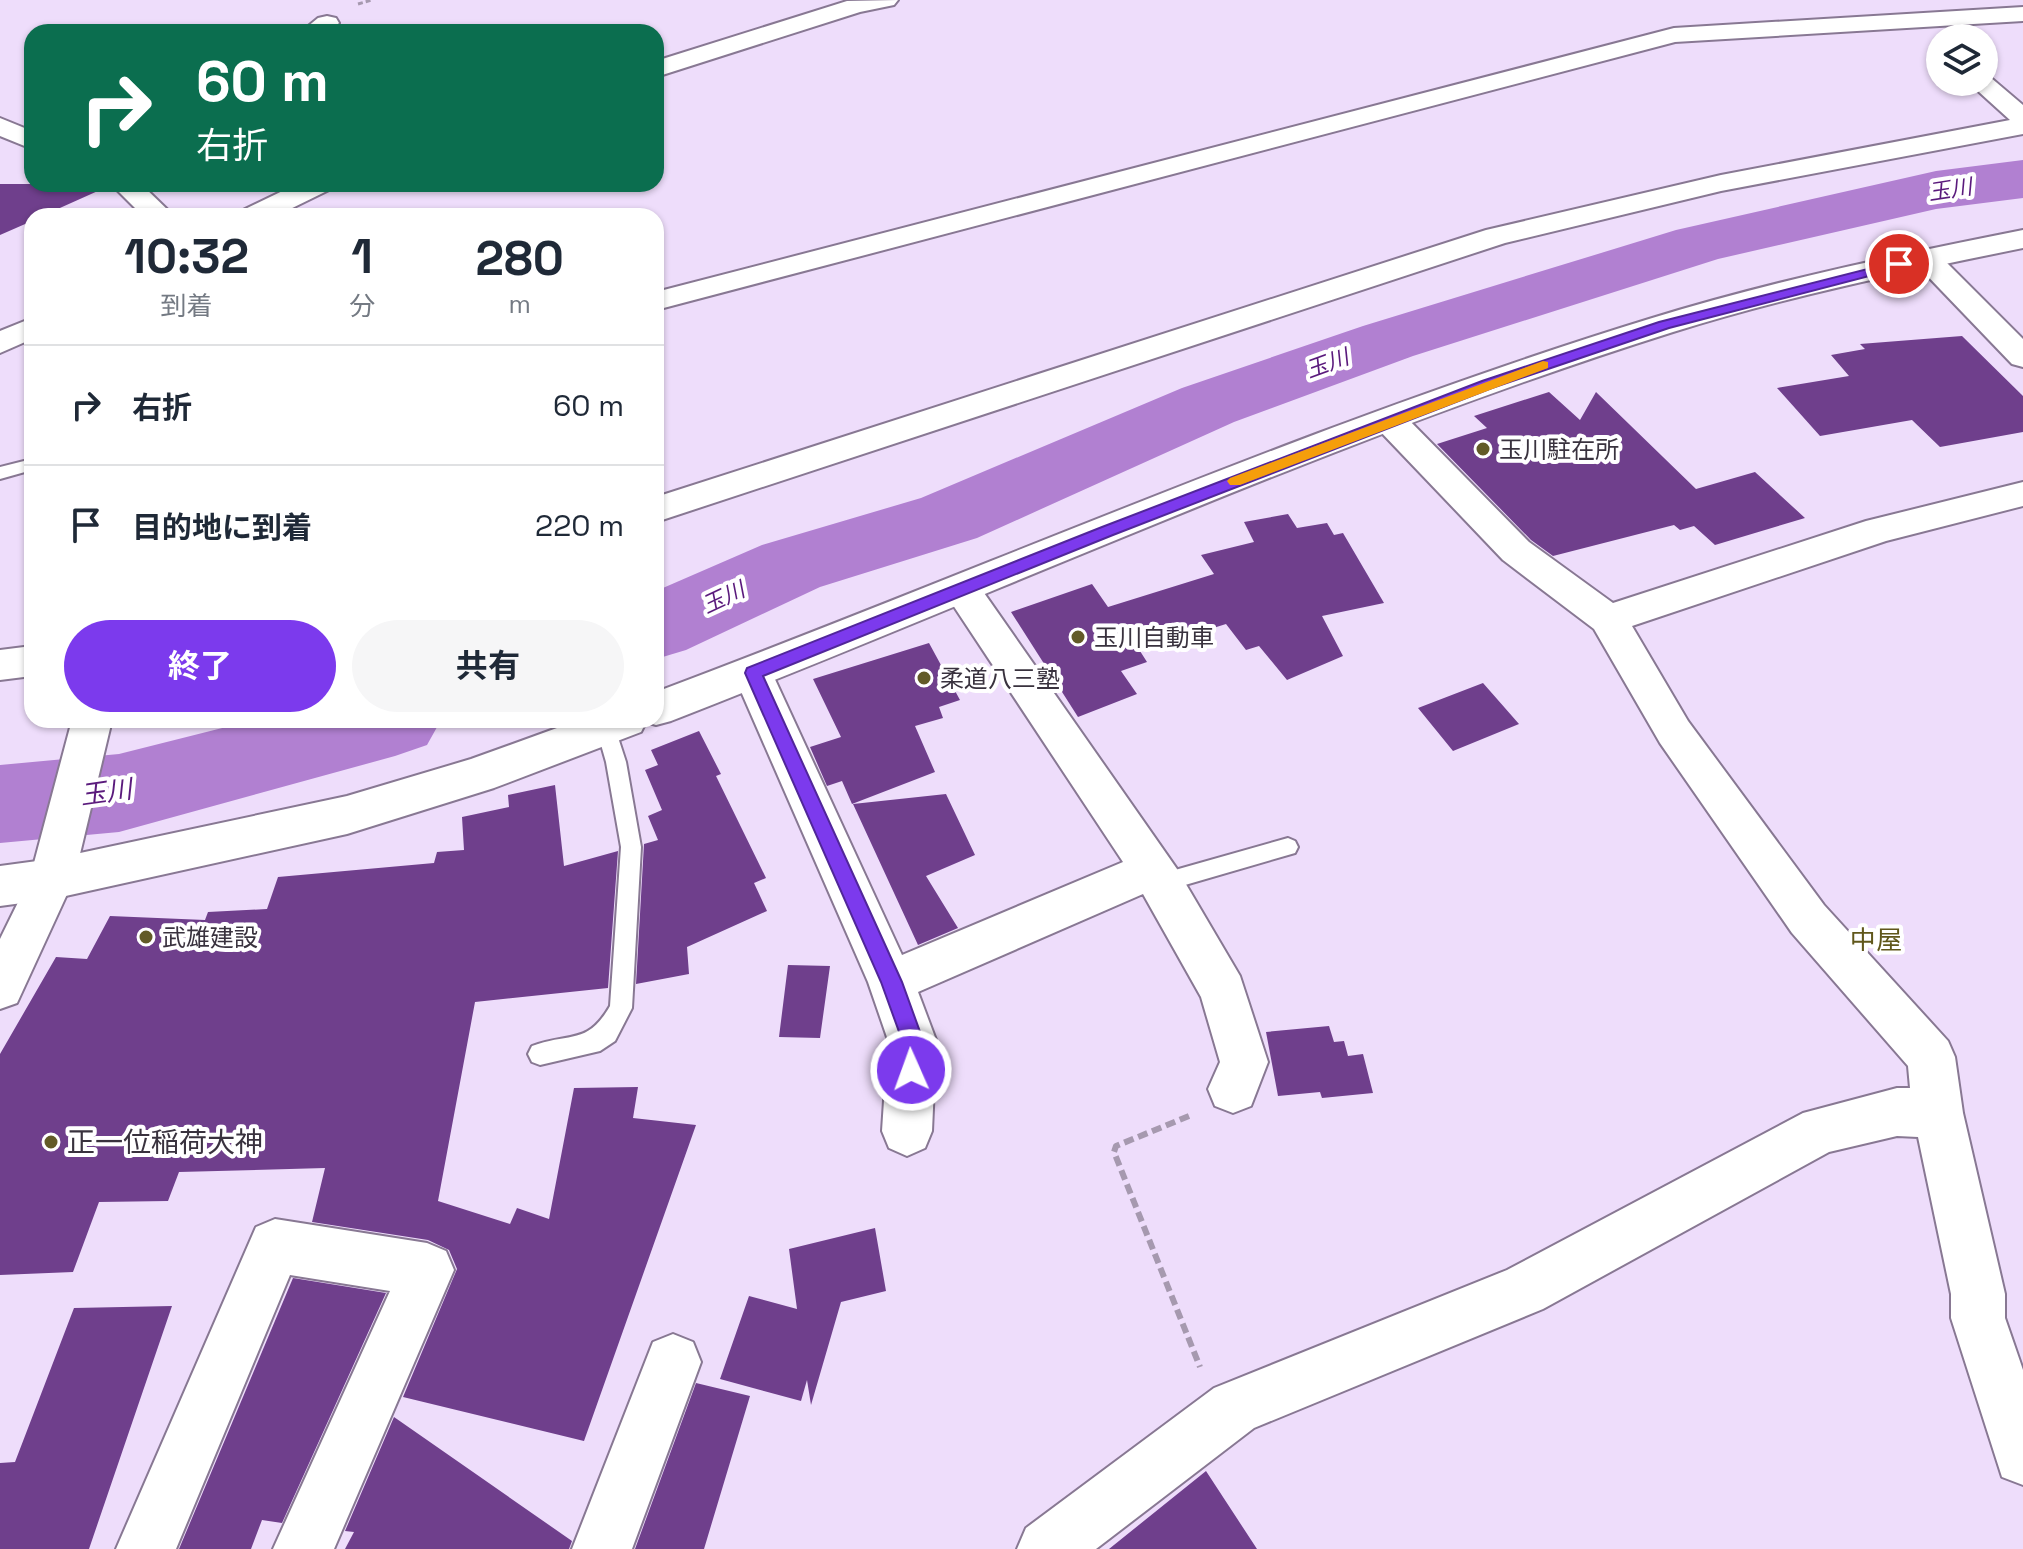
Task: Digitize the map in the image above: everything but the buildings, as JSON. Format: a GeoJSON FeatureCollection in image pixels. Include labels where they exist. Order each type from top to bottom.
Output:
{"type":"FeatureCollection","features":[{"type":"Feature","properties":{"kind":"street"},"geometry":{"type":"LineString","coordinates":[[664,66],[855,6],[886,0]]}},
{"type":"Feature","properties":{"kind":"street"},"geometry":{"type":"LineString","coordinates":[[1885,0],[1926,35]]}},
{"type":"Feature","properties":{"kind":"street"},"geometry":{"type":"LineString","coordinates":[[664,299],[1674,35],[2023,14]]}},
{"type":"Feature","properties":{"kind":"street"},"geometry":{"type":"LineString","coordinates":[[1997,96],[2023,118]]}},
{"type":"Feature","properties":{"kind":"street"},"geometry":{"type":"LineString","coordinates":[[0,126],[24,137]]}},
{"type":"Feature","properties":{"kind":"street"},"geometry":{"type":"LineString","coordinates":[[664,507],[1496,236],[1721,183],[2023,126]]}},
{"type":"Feature","properties":{"kind":"street"},"geometry":{"type":"LineString","coordinates":[[138,192],[153,208]]}},
{"type":"Feature","properties":{"kind":"street"},"geometry":{"type":"LineString","coordinates":[[270,208],[302,192]]}},
{"type":"Feature","properties":{"kind":"street"},"geometry":{"type":"LineString","coordinates":[[664,706],[1390,421],[1664,325],[1818,283],[2023,239]]}},
{"type":"Feature","properties":{"kind":"street"},"geometry":{"type":"LineString","coordinates":[[1926,258],[2023,357]]}},
{"type":"Feature","properties":{"kind":"street"},"geometry":{"type":"LineString","coordinates":[[0,343],[24,331]]}},
{"type":"Feature","properties":{"kind":"street"},"geometry":{"type":"LineString","coordinates":[[1390,421],[1516,551],[1608,619],[1674,732],[1808,919],[1931,1057],[1938,1113],[1978,1294],[1978,1318],[2023,1456]]}},
{"type":"Feature","properties":{"kind":"street"},"geometry":{"type":"LineString","coordinates":[[1608,619],[1879,530],[2023,494]]}},
{"type":"Feature","properties":{"kind":"street"},"geometry":{"type":"LineString","coordinates":[[962,590],[1156,876],[1223,991],[1244,1062],[1233,1089]]}},
{"type":"Feature","properties":{"kind":"street"},"geometry":{"type":"LineString","coordinates":[[0,665],[24,662]]}},
{"type":"Feature","properties":{"kind":"street"},"geometry":{"type":"LineString","coordinates":[[753,673],[891,982],[912,1040],[907,1131]]}},
{"type":"Feature","properties":{"kind":"street"},"geometry":{"type":"LineString","coordinates":[[0,988],[55,867],[90,728]]}},
{"type":"Feature","properties":{"kind":"street"},"geometry":{"type":"LineString","coordinates":[[0,886],[55,867],[347,815],[478,775],[605,728]]}},
{"type":"Feature","properties":{"kind":"street"},"geometry":{"type":"LineString","coordinates":[[891,982],[1156,876]]}},
{"type":"Feature","properties":{"kind":"street"},"geometry":{"type":"LineString","coordinates":[[1047,1549],[1234,1408],[1524,1290],[1821,1130],[1897,1112],[1938,1113]]}},
{"type":"Feature","properties":{"kind":"street"},"geometry":{"type":"LineString","coordinates":[[146,1549],[275,1246],[427,1270],[303,1549]]}},
{"type":"Feature","properties":{"kind":"street"},"geometry":{"type":"LineString","coordinates":[[602,1549],[673,1362]]}},
{"type":"Feature","properties":{"kind":"lane"},"geometry":{"type":"LineString","coordinates":[[0,473],[24,466]]}},
{"type":"Feature","properties":{"kind":"lane"},"geometry":{"type":"LineString","coordinates":[[540,1054],[592,1043],[607,1033],[621,1008],[631,847],[616,762],[616,728]]}},
{"type":"Feature","properties":{"kind":"lane"},"geometry":{"type":"LineString","coordinates":[[1156,876],[1288,847]]}},
{"type":"Feature","properties":{"kind":"path"},"geometry":{"type":"LineString","coordinates":[[1221,1420],[1114,1152],[1116,1146],[1223,1102],[1233,1089]]}},
{"type":"Feature","properties":{"kind":"waterway","name":"玉川"},"geometry":{"type":"LineString","coordinates":[[664,623],[791,566],[949,518],[1208,405],[1388,341],[1699,244],[1936,190],[2023,179]]}},
{"type":"Feature","properties":{"kind":"waterway","name":"玉川"},"geometry":{"type":"LineString","coordinates":[[0,804],[119,793],[365,728]]}},
{"type":"Feature","properties":{"kind":"slow traffic"},"geometry":{"type":"LineString","coordinates":[[1235,481],[1543,365]]}},
{"type":"Feature","properties":{"kind":"place","name":"玉川駐在所"},"geometry":{"type":"Point","coordinates":[1483,449]}},
{"type":"Feature","properties":{"kind":"place","name":"玉川自動車"},"geometry":{"type":"Point","coordinates":[1078,637]}},
{"type":"Feature","properties":{"kind":"place","name":"柔道八三塾"},"geometry":{"type":"Point","coordinates":[924,678]}},
{"type":"Feature","properties":{"kind":"place","name":"武雄建設"},"geometry":{"type":"Point","coordinates":[146,937]}},
{"type":"Feature","properties":{"kind":"place","name":"正一位稲荷大神"},"geometry":{"type":"Point","coordinates":[51,1142]}},
{"type":"Feature","properties":{"kind":"district","name":"中屋"},"geometry":{"type":"Point","coordinates":[1876,940]}},
{"type":"Feature","properties":{"kind":"route"},"geometry":{"type":"LineString","coordinates":[[911,1070],[912,1040],[891,982],[753,673],[1487,384],[1664,325],[1899,264]]}}]}
